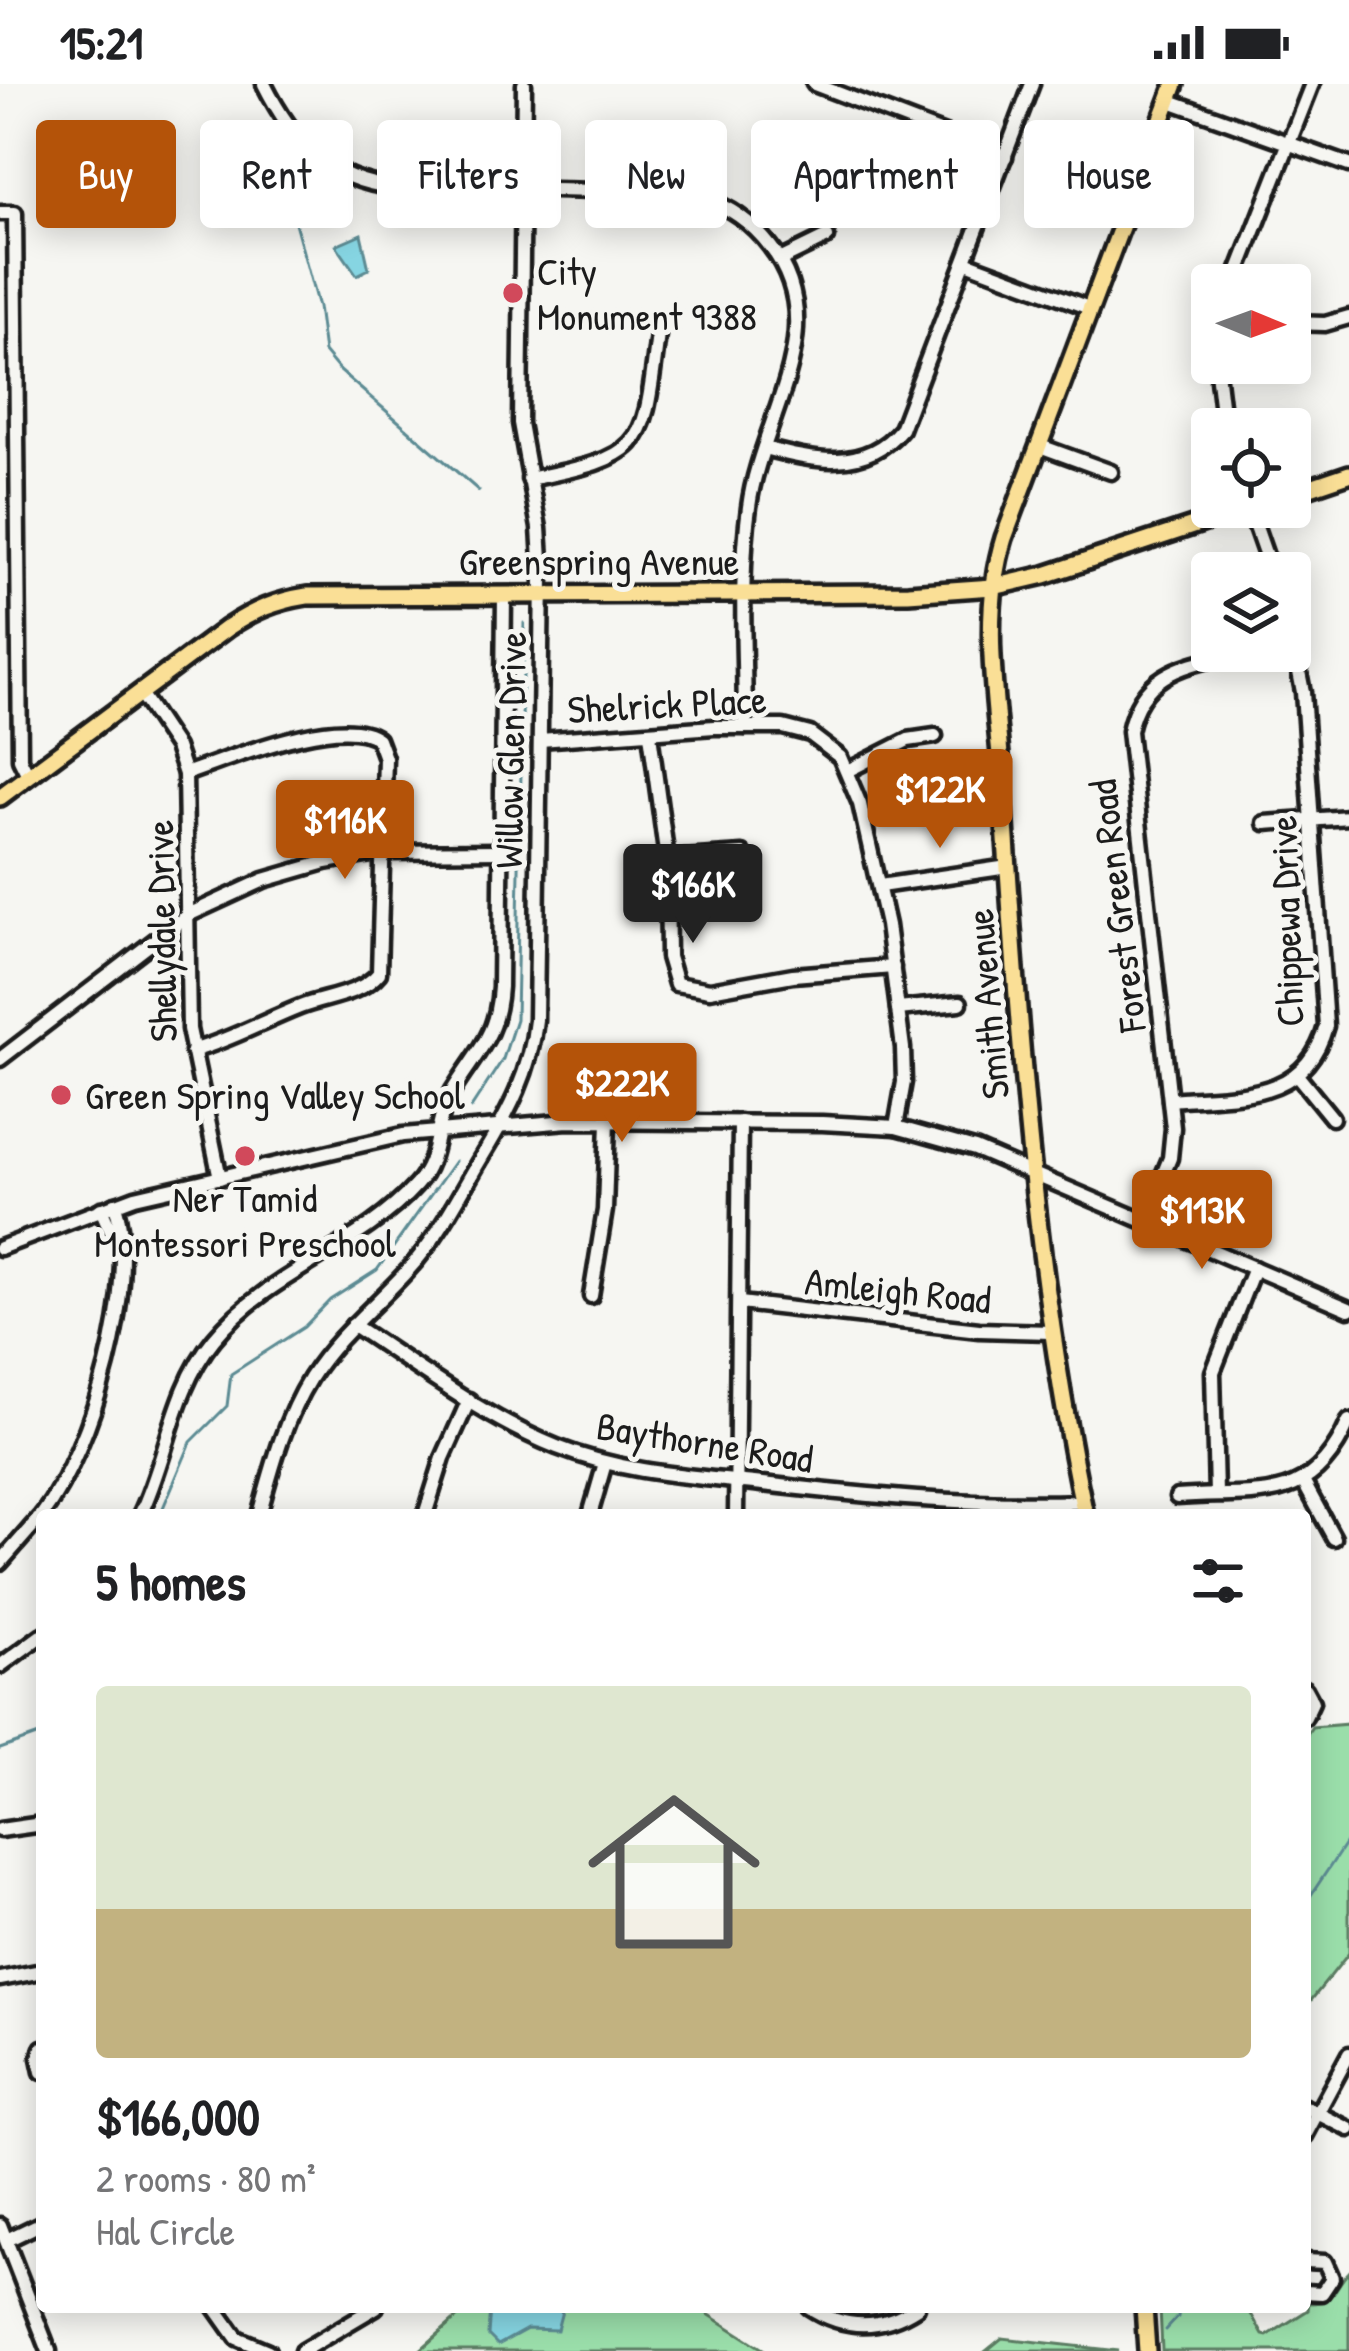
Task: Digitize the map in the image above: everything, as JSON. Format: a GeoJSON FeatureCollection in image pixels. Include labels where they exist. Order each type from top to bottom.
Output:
{"type":"FeatureCollection","features":[{"type":"Feature","properties":{"kind":"main road","name":"Smith Avenue"},"geometry":{"type":"LineString","coordinates":[[1083,1509],[1051,1332],[1008,867],[994,587],[1004,538],[1173,92]]}},
{"type":"Feature","properties":{"kind":"main road"},"geometry":{"type":"LineString","coordinates":[[1311,487],[1349,474]]}},
{"type":"Feature","properties":{"kind":"main road","name":"Greenspring Avenue"},"geometry":{"type":"LineString","coordinates":[[0,796],[250,613],[284,600],[308,596],[908,593],[994,587],[1058,572],[1191,527]]}},
{"type":"Feature","properties":{"kind":"main road"},"geometry":{"type":"LineString","coordinates":[[1144,2313],[1147,2351]]}},
{"type":"Feature","properties":{"kind":"street"},"geometry":{"type":"LineString","coordinates":[[264,84],[293,135],[314,156],[346,176],[377,183]]}},
{"type":"Feature","properties":{"kind":"street","name":"Willow Glen Drive"},"geometry":{"type":"LineString","coordinates":[[523,120],[524,84]]}},
{"type":"Feature","properties":{"kind":"street"},"geometry":{"type":"LineString","coordinates":[[814,84],[1005,157]]}},
{"type":"Feature","properties":{"kind":"street"},"geometry":{"type":"LineString","coordinates":[[764,448],[812,460],[842,460],[869,454],[892,440],[908,415],[1032,84]]}},
{"type":"Feature","properties":{"kind":"street"},"geometry":{"type":"LineString","coordinates":[[1241,264],[1312,84]]}},
{"type":"Feature","properties":{"kind":"street"},"geometry":{"type":"LineString","coordinates":[[1173,92],[1285,143],[1349,165]]}},
{"type":"Feature","properties":{"kind":"street"},"geometry":{"type":"LineString","coordinates":[[561,190],[664,192],[729,209],[752,226],[780,260],[794,296],[796,345],[747,521],[745,727]]}},
{"type":"Feature","properties":{"kind":"street"},"geometry":{"type":"LineString","coordinates":[[8,213],[18,462],[20,759],[28,776]]}},
{"type":"Feature","properties":{"kind":"street","name":"Willow Glen Drive"},"geometry":{"type":"LineString","coordinates":[[261,1509],[281,1439],[302,1393],[353,1324],[425,1250],[502,1126],[526,1072],[534,1035],[542,594],[541,542],[519,398],[521,228]]}},
{"type":"Feature","properties":{"kind":"street"},"geometry":{"type":"LineString","coordinates":[[780,260],[826,237]]}},
{"type":"Feature","properties":{"kind":"street"},"geometry":{"type":"LineString","coordinates":[[966,262],[1089,308]]}},
{"type":"Feature","properties":{"kind":"street"},"geometry":{"type":"LineString","coordinates":[[1311,324],[1345,319],[1349,338]]}},
{"type":"Feature","properties":{"kind":"street"},"geometry":{"type":"LineString","coordinates":[[529,479],[602,463],[635,440],[646,416],[659,327]]}},
{"type":"Feature","properties":{"kind":"street"},"geometry":{"type":"LineString","coordinates":[[1040,446],[1111,472]]}},
{"type":"Feature","properties":{"kind":"street"},"geometry":{"type":"LineString","coordinates":[[0,462],[18,462]]}},
{"type":"Feature","properties":{"kind":"street","name":"Willow Glen Drive"},"geometry":{"type":"LineString","coordinates":[[143,1509],[184,1389],[214,1338],[261,1294],[408,1193],[430,1164],[447,1100],[487,1044],[496,1017],[504,595]]}},
{"type":"Feature","properties":{"kind":"street","name":"Forest Green Road"},"geometry":{"type":"LineString","coordinates":[[1144,1220],[1170,1158],[1170,1100],[1129,731],[1138,701],[1157,680],[1191,665]]}},
{"type":"Feature","properties":{"kind":"street","name":"Chippewa Drive"},"geometry":{"type":"LineString","coordinates":[[1170,1100],[1261,1091],[1297,1075],[1316,1054],[1328,1012],[1299,672]]}},
{"type":"Feature","properties":{"kind":"street","name":"Shellydale Drive"},"geometry":{"type":"LineString","coordinates":[[140,693],[176,747],[185,774],[192,1051],[220,1178]]}},
{"type":"Feature","properties":{"kind":"street","name":"Shelrick Place"},"geometry":{"type":"LineString","coordinates":[[540,740],[783,727],[810,734],[830,746],[849,770]]}},
{"type":"Feature","properties":{"kind":"street"},"geometry":{"type":"LineString","coordinates":[[185,774],[275,745],[351,730],[378,739],[385,758],[379,973],[367,984],[192,1051]]}},
{"type":"Feature","properties":{"kind":"street"},"geometry":{"type":"LineString","coordinates":[[650,734],[667,859],[668,957],[676,984],[710,990],[794,975],[893,967]]}},
{"type":"Feature","properties":{"kind":"street"},"geometry":{"type":"LineString","coordinates":[[896,1127],[904,1065],[893,967],[880,886],[849,770],[908,740],[935,736]]}},
{"type":"Feature","properties":{"kind":"street"},"geometry":{"type":"LineString","coordinates":[[1265,823],[1349,817]]}},
{"type":"Feature","properties":{"kind":"street"},"geometry":{"type":"LineString","coordinates":[[0,1059],[188,915],[280,875],[382,851],[501,850]]}},
{"type":"Feature","properties":{"kind":"street"},"geometry":{"type":"LineString","coordinates":[[667,859],[743,854]]}},
{"type":"Feature","properties":{"kind":"street"},"geometry":{"type":"LineString","coordinates":[[880,886],[1008,867]]}},
{"type":"Feature","properties":{"kind":"street"},"geometry":{"type":"LineString","coordinates":[[898,1009],[960,1003]]}},
{"type":"Feature","properties":{"kind":"street"},"geometry":{"type":"LineString","coordinates":[[1297,1075],[1332,1118]]}},
{"type":"Feature","properties":{"kind":"street"},"geometry":{"type":"LineString","coordinates":[[591,1296],[604,1210],[608,1121]]}},
{"type":"Feature","properties":{"kind":"street"},"geometry":{"type":"LineString","coordinates":[[0,1248],[108,1206],[380,1138],[608,1121],[896,1127],[960,1143],[1349,1309]]}},
{"type":"Feature","properties":{"kind":"street"},"geometry":{"type":"LineString","coordinates":[[736,1509],[740,1122]]}},
{"type":"Feature","properties":{"kind":"street"},"geometry":{"type":"LineString","coordinates":[[46,1509],[74,1463],[90,1420],[118,1308],[120,1239],[113,1236],[108,1206]]}},
{"type":"Feature","properties":{"kind":"street"},"geometry":{"type":"LineString","coordinates":[[1216,1494],[1213,1372],[1254,1268]]}},
{"type":"Feature","properties":{"kind":"street","name":"Amleigh Road"},"geometry":{"type":"LineString","coordinates":[[740,1303],[979,1330],[1051,1332]]}},
{"type":"Feature","properties":{"kind":"street","name":"Baythorne Road"},"geometry":{"type":"LineString","coordinates":[[353,1324],[469,1400],[553,1445],[605,1463],[951,1504],[1083,1509]]}},
{"type":"Feature","properties":{"kind":"street"},"geometry":{"type":"LineString","coordinates":[[427,1509],[469,1400]]}},
{"type":"Feature","properties":{"kind":"street"},"geometry":{"type":"LineString","coordinates":[[1177,1497],[1277,1490],[1304,1483],[1326,1464],[1349,1421]]}},
{"type":"Feature","properties":{"kind":"street"},"geometry":{"type":"LineString","coordinates":[[592,1509],[605,1463]]}},
{"type":"Feature","properties":{"kind":"street"},"geometry":{"type":"LineString","coordinates":[[1304,1483],[1334,1538]]}},
{"type":"Feature","properties":{"kind":"street"},"geometry":{"type":"LineString","coordinates":[[0,1563],[36,1522]]}},
{"type":"Feature","properties":{"kind":"street"},"geometry":{"type":"LineString","coordinates":[[0,1666],[36,1639]]}},
{"type":"Feature","properties":{"kind":"street"},"geometry":{"type":"LineString","coordinates":[[0,1830],[36,1825]]}},
{"type":"Feature","properties":{"kind":"street"},"geometry":{"type":"LineString","coordinates":[[0,1979],[36,1972]]}},
{"type":"Feature","properties":{"kind":"street"},"geometry":{"type":"LineString","coordinates":[[1311,2108],[1349,2054]]}},
{"type":"Feature","properties":{"kind":"street"},"geometry":{"type":"LineString","coordinates":[[1311,2109],[1349,2128]]}},
{"type":"Feature","properties":{"kind":"street"},"geometry":{"type":"LineString","coordinates":[[0,2225],[49,2351]]}},
{"type":"Feature","properties":{"kind":"street"},"geometry":{"type":"LineString","coordinates":[[7,2240],[36,2226]]}},
{"type":"Feature","properties":{"kind":"street"},"geometry":{"type":"LineString","coordinates":[[1311,2261],[1324,2262],[1332,2278],[1322,2293],[1311,2292]]}},
{"type":"Feature","properties":{"kind":"street"},"geometry":{"type":"LineString","coordinates":[[219,2313],[237,2338],[268,2351]]}},
{"type":"Feature","properties":{"kind":"street"},"geometry":{"type":"LineString","coordinates":[[302,2351],[366,2313]]}},
{"type":"Feature","properties":{"kind":"street"},"geometry":{"type":"LineString","coordinates":[[822,2313],[835,2322],[863,2325],[892,2321],[906,2313]]}},
{"type":"Feature","properties":{"kind":"green space"},"geometry":{"type":"Polygon","coordinates":[[[1349,1724],[1349,1953],[1311,2000],[1311,1728],[1349,1724]]]}},
{"type":"Feature","properties":{"kind":"green space"},"geometry":{"type":"Polygon","coordinates":[[[1349,2272],[1349,2351],[1162,2351],[1160,2313],[1250,2313],[1267,2336],[1311,2313],[1311,2303],[1330,2297],[1349,2272]]]}},
{"type":"Feature","properties":{"kind":"green space"},"geometry":{"type":"Polygon","coordinates":[[[462,2313],[706,2313],[766,2351],[419,2351],[462,2313]]]}},
{"type":"Feature","properties":{"kind":"green space"},"geometry":{"type":"Polygon","coordinates":[[[1002,2338],[1119,2351],[986,2351],[1002,2338]]]}},
{"type":"Feature","properties":{"kind":"water"},"geometry":{"type":"Polygon","coordinates":[[[361,234],[369,269],[357,275],[336,245],[361,234]]]}},
{"type":"Feature","properties":{"kind":"water"},"geometry":{"type":"Polygon","coordinates":[[[490,2313],[561,2313],[557,2330],[527,2329],[498,2345],[488,2335],[490,2313]]]}},
{"type":"Feature","properties":{"kind":"waterway"},"geometry":{"type":"LineString","coordinates":[[297,228],[318,307],[324,352],[479,491]]}},
{"type":"Feature","properties":{"kind":"waterway"},"geometry":{"type":"LineString","coordinates":[[471,1108],[503,1059],[516,1019],[524,623]]}},
{"type":"Feature","properties":{"kind":"waterway"},"geometry":{"type":"LineString","coordinates":[[163,1509],[191,1442],[227,1406],[231,1374],[304,1327],[330,1300],[377,1270],[455,1161]]}},
{"type":"Feature","properties":{"kind":"waterway"},"geometry":{"type":"LineString","coordinates":[[0,1749],[36,1736]]}},
{"type":"Feature","properties":{"kind":"waterway"},"geometry":{"type":"LineString","coordinates":[[1311,1895],[1349,1838]]}},
{"type":"Feature","properties":{"kind":"waterway"},"geometry":{"type":"LineString","coordinates":[[1166,2330],[1178,2313]]}},
{"type":"Feature","properties":{"kind":"place","name":"City Monument 9388"},"geometry":{"type":"Point","coordinates":[513,293]}},
{"type":"Feature","properties":{"kind":"place","name":"Green Spring Valley School"},"geometry":{"type":"Point","coordinates":[61,1095]}},
{"type":"Feature","properties":{"kind":"place","name":"Ner Tamid Montessori Preschool"},"geometry":{"type":"Point","coordinates":[245,1156]}}]}
